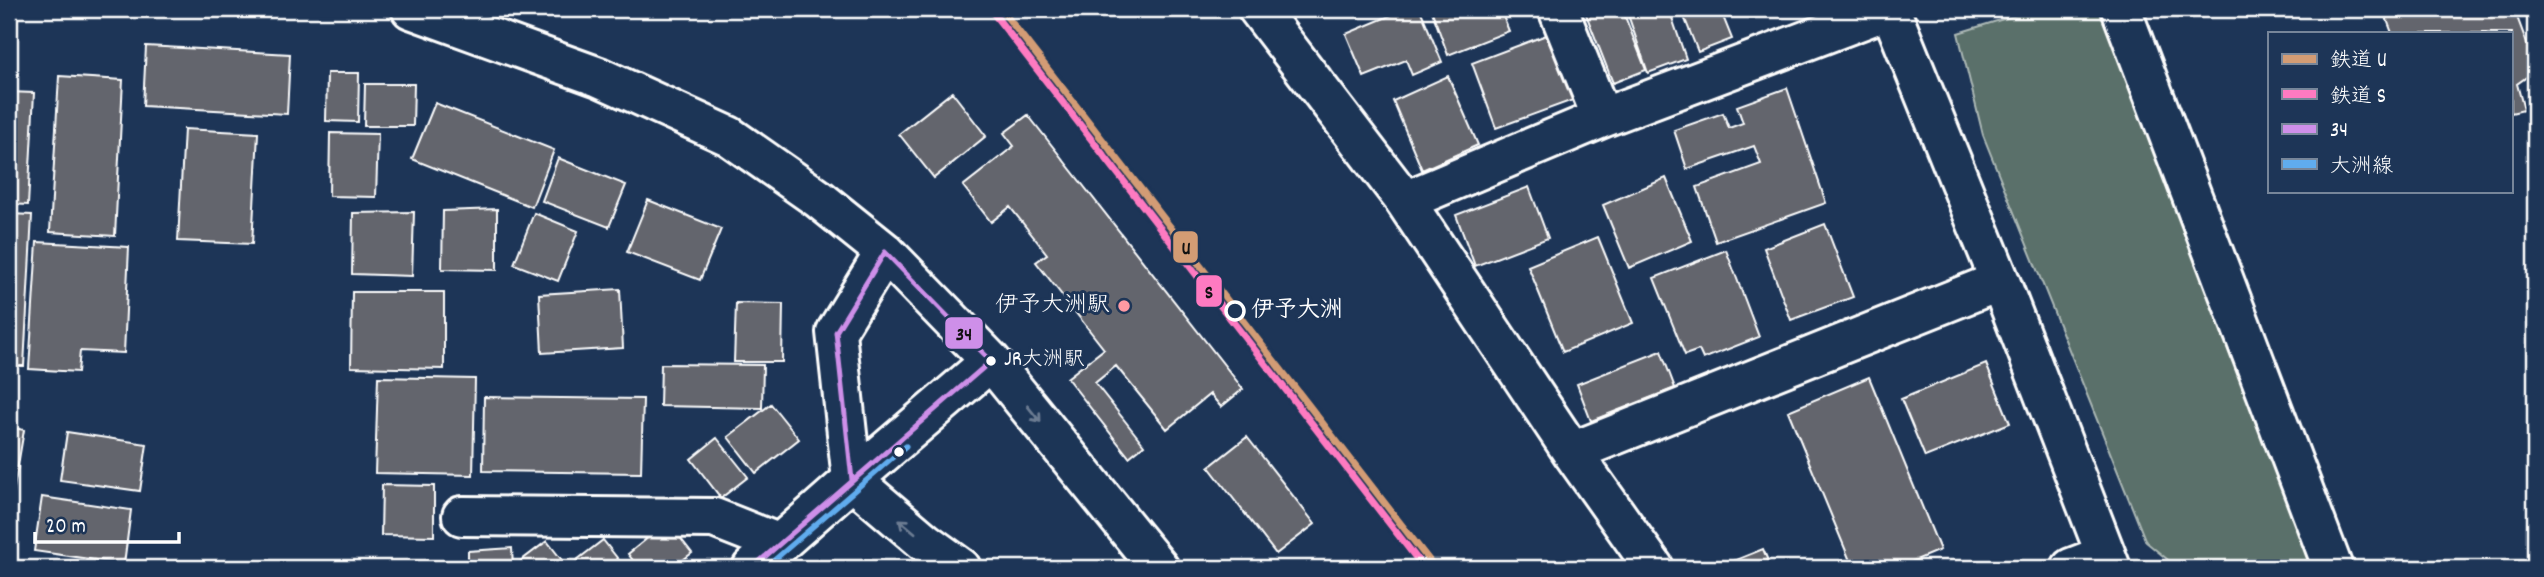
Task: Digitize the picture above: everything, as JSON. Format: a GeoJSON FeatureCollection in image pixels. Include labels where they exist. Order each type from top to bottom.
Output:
{"type":"FeatureCollection","features":[{"type":"Feature","properties":{"kind":"street"},"geometry":{"type":"LineString","coordinates":[[411,9],[599,76],[729,136],[818,200],[885,252],[991,361],[1159,568]]}},
{"type":"Feature","properties":{"kind":"street"},"geometry":{"type":"LineString","coordinates":[[1258,9],[1405,201],[1572,452],[1654,568]]}},
{"type":"Feature","properties":{"kind":"street"},"geometry":{"type":"LineString","coordinates":[[1558,9],[1602,118]]}},
{"type":"Feature","properties":{"kind":"street"},"geometry":{"type":"LineString","coordinates":[[1405,201],[1602,118],[1890,9],[2000,281],[2096,564]]}},
{"type":"Feature","properties":{"kind":"street"},"geometry":{"type":"LineString","coordinates":[[2121,9],[2333,568]]}},
{"type":"Feature","properties":{"kind":"street"},"geometry":{"type":"LineString","coordinates":[[885,252],[836,332],[852,480],[925,542],[961,568]]}},
{"type":"Feature","properties":{"kind":"street"},"geometry":{"type":"LineString","coordinates":[[1572,452],[2000,281]]}},
{"type":"Feature","properties":{"kind":"street"},"geometry":{"type":"LineString","coordinates":[[752,568],[991,361]]}},
{"type":"Feature","properties":{"kind":"street"},"geometry":{"type":"LineString","coordinates":[[462,516],[715,518],[780,544]]}},
{"type":"Feature","properties":{"kind":"green space"},"geometry":{"type":"Polygon","coordinates":[[[2036,9],[2101,9],[2315,568],[2178,568],[2146,542],[1983,135],[1958,33],[2036,9]]]}},
{"type":"Feature","properties":{"kind":"building"},"geometry":{"type":"Polygon","coordinates":[[[1406,9],[1420,9],[1442,62],[1412,75],[1406,60],[1364,77],[1346,34],[1406,9]]]}},
{"type":"Feature","properties":{"kind":"building"},"geometry":{"type":"Polygon","coordinates":[[[1431,9],[1500,9],[1509,31],[1448,55],[1431,9]]]}},
{"type":"Feature","properties":{"kind":"building"},"geometry":{"type":"Polygon","coordinates":[[[1584,9],[1622,9],[1646,70],[1613,83],[1584,9]]]}},
{"type":"Feature","properties":{"kind":"building"},"geometry":{"type":"Polygon","coordinates":[[[1626,9],[1669,9],[1686,59],[1648,73],[1626,9]]]}},
{"type":"Feature","properties":{"kind":"building"},"geometry":{"type":"Polygon","coordinates":[[[1681,9],[1720,9],[1732,39],[1698,52],[1681,9]]]}},
{"type":"Feature","properties":{"kind":"building"},"geometry":{"type":"Polygon","coordinates":[[[2383,9],[2514,9],[2535,65],[2535,71],[2517,84],[2524,110],[2512,113],[2512,32],[2392,32],[2383,9]]]}},
{"type":"Feature","properties":{"kind":"building"},"geometry":{"type":"Polygon","coordinates":[[[1549,34],[1573,100],[1496,128],[1472,63],[1549,34]]]}},
{"type":"Feature","properties":{"kind":"building"},"geometry":{"type":"Polygon","coordinates":[[[146,46],[290,54],[287,114],[143,106],[146,46]]]}},
{"type":"Feature","properties":{"kind":"building"},"geometry":{"type":"Polygon","coordinates":[[[327,73],[359,73],[358,122],[326,121],[327,73]]]}},
{"type":"Feature","properties":{"kind":"building"},"geometry":{"type":"Polygon","coordinates":[[[59,76],[123,80],[115,236],[50,232],[59,76]]]}},
{"type":"Feature","properties":{"kind":"building"},"geometry":{"type":"Polygon","coordinates":[[[1448,76],[1478,145],[1422,170],[1393,101],[1448,76]]]}},
{"type":"Feature","properties":{"kind":"building"},"geometry":{"type":"Polygon","coordinates":[[[365,84],[414,84],[413,126],[364,126],[365,84]]]}},
{"type":"Feature","properties":{"kind":"building"},"geometry":{"type":"Polygon","coordinates":[[[1787,88],[1826,203],[1716,242],[1697,187],[1761,164],[1754,146],[1687,169],[1674,130],[1723,113],[1729,128],[1743,123],[1737,106],[1787,88]]]}},
{"type":"Feature","properties":{"kind":"building"},"geometry":{"type":"Polygon","coordinates":[[[9,92],[34,93],[28,205],[9,204],[9,92]]]}},
{"type":"Feature","properties":{"kind":"building"},"geometry":{"type":"Polygon","coordinates":[[[952,92],[986,136],[934,178],[899,134],[952,92]]]}},
{"type":"Feature","properties":{"kind":"building"},"geometry":{"type":"Polygon","coordinates":[[[435,103],[554,150],[532,207],[412,159],[435,103]]]}},
{"type":"Feature","properties":{"kind":"building","name":"伊予大洲駅"},"geometry":{"type":"Polygon","coordinates":[[[1028,115],[1243,389],[1221,407],[1210,394],[1167,429],[1116,366],[1095,383],[1144,445],[1129,457],[1067,378],[1104,349],[1036,262],[1047,254],[1010,207],[991,222],[963,186],[1014,146],[1004,133],[1028,115]]]}},
{"type":"Feature","properties":{"kind":"building"},"geometry":{"type":"Polygon","coordinates":[[[184,129],[258,133],[252,244],[178,241],[184,129]]]}},
{"type":"Feature","properties":{"kind":"building"},"geometry":{"type":"Polygon","coordinates":[[[330,133],[378,134],[376,197],[329,196],[330,133]]]}},
{"type":"Feature","properties":{"kind":"building"},"geometry":{"type":"Polygon","coordinates":[[[558,158],[626,185],[609,227],[542,201],[558,158]]]}},
{"type":"Feature","properties":{"kind":"building"},"geometry":{"type":"Polygon","coordinates":[[[1666,178],[1692,241],[1629,268],[1603,205],[1666,178]]]}},
{"type":"Feature","properties":{"kind":"building"},"geometry":{"type":"Polygon","coordinates":[[[1529,187],[1548,238],[1475,266],[1456,215],[1529,187]]]}},
{"type":"Feature","properties":{"kind":"building"},"geometry":{"type":"Polygon","coordinates":[[[648,200],[721,229],[700,280],[627,252],[648,200]]]}},
{"type":"Feature","properties":{"kind":"building"},"geometry":{"type":"Polygon","coordinates":[[[497,209],[497,270],[442,269],[443,211],[497,209]]]}},
{"type":"Feature","properties":{"kind":"building"},"geometry":{"type":"Polygon","coordinates":[[[414,212],[412,276],[352,274],[353,213],[414,212]]]}},
{"type":"Feature","properties":{"kind":"building"},"geometry":{"type":"Polygon","coordinates":[[[534,213],[578,231],[558,281],[514,264],[534,213]]]}},
{"type":"Feature","properties":{"kind":"building"},"geometry":{"type":"Polygon","coordinates":[[[9,214],[32,215],[24,366],[9,366],[9,214]]]}},
{"type":"Feature","properties":{"kind":"building"},"geometry":{"type":"Polygon","coordinates":[[[1825,224],[1853,297],[1791,320],[1764,248],[1825,224]]]}},
{"type":"Feature","properties":{"kind":"building"},"geometry":{"type":"Polygon","coordinates":[[[1598,237],[1633,323],[1563,352],[1528,266],[1598,237]]]}},
{"type":"Feature","properties":{"kind":"building"},"geometry":{"type":"Polygon","coordinates":[[[37,242],[129,247],[124,353],[80,351],[78,372],[29,369],[37,242]]]}},
{"type":"Feature","properties":{"kind":"building"},"geometry":{"type":"Polygon","coordinates":[[[1726,250],[1759,337],[1703,359],[1699,350],[1685,355],[1654,278],[1726,250]]]}},
{"type":"Feature","properties":{"kind":"building"},"geometry":{"type":"Polygon","coordinates":[[[620,289],[623,348],[542,353],[539,294],[620,289]]]}},
{"type":"Feature","properties":{"kind":"building"},"geometry":{"type":"Polygon","coordinates":[[[352,292],[444,292],[444,369],[351,367],[352,292]]]}},
{"type":"Feature","properties":{"kind":"building"},"geometry":{"type":"Polygon","coordinates":[[[736,303],[783,304],[782,362],[734,362],[736,303]]]}},
{"type":"Feature","properties":{"kind":"building"},"geometry":{"type":"Polygon","coordinates":[[[1661,351],[1675,388],[1591,421],[1577,384],[1661,351]]]}},
{"type":"Feature","properties":{"kind":"building"},"geometry":{"type":"Polygon","coordinates":[[[661,364],[763,365],[762,408],[660,406],[661,364]]]}},
{"type":"Feature","properties":{"kind":"building"},"geometry":{"type":"Polygon","coordinates":[[[1986,364],[2010,423],[1925,457],[1901,399],[1986,364]]]}},
{"type":"Feature","properties":{"kind":"building"},"geometry":{"type":"Polygon","coordinates":[[[378,377],[475,379],[473,475],[375,473],[378,377]]]}},
{"type":"Feature","properties":{"kind":"building"},"geometry":{"type":"Polygon","coordinates":[[[1869,377],[1940,550],[1897,568],[1892,568],[1888,561],[1872,568],[1853,568],[1788,411],[1869,377]]]}},
{"type":"Feature","properties":{"kind":"building"},"geometry":{"type":"Polygon","coordinates":[[[484,397],[643,399],[641,473],[483,471],[484,397]]]}},
{"type":"Feature","properties":{"kind":"building"},"geometry":{"type":"Polygon","coordinates":[[[771,404],[799,439],[756,473],[728,437],[771,404]]]}},
{"type":"Feature","properties":{"kind":"building"},"geometry":{"type":"Polygon","coordinates":[[[9,427],[24,430],[11,506],[9,505],[9,427]]]}},
{"type":"Feature","properties":{"kind":"building"},"geometry":{"type":"Polygon","coordinates":[[[67,432],[147,444],[140,491],[60,480],[67,432]]]}},
{"type":"Feature","properties":{"kind":"building"},"geometry":{"type":"Polygon","coordinates":[[[1247,437],[1315,524],[1276,554],[1209,467],[1247,437]]]}},
{"type":"Feature","properties":{"kind":"building"},"geometry":{"type":"Polygon","coordinates":[[[717,438],[748,477],[721,498],[691,459],[717,438]]]}},
{"type":"Feature","properties":{"kind":"building"},"geometry":{"type":"Polygon","coordinates":[[[382,485],[434,486],[434,536],[381,535],[382,485]]]}},
{"type":"Feature","properties":{"kind":"building"},"geometry":{"type":"Polygon","coordinates":[[[42,497],[131,510],[124,564],[34,551],[42,497]]]}},
{"type":"Feature","properties":{"kind":"building"},"geometry":{"type":"Polygon","coordinates":[[[678,535],[692,553],[672,568],[639,568],[628,554],[649,537],[678,535]]]}},
{"type":"Feature","properties":{"kind":"building"},"geometry":{"type":"Polygon","coordinates":[[[603,540],[625,568],[578,568],[573,563],[603,540]]]}},
{"type":"Feature","properties":{"kind":"building"},"geometry":{"type":"Polygon","coordinates":[[[547,541],[568,568],[522,568],[518,563],[547,541]]]}},
{"type":"Feature","properties":{"kind":"building"},"geometry":{"type":"Polygon","coordinates":[[[512,548],[513,568],[384,568],[468,560],[468,551],[512,548]]]}},
{"type":"Feature","properties":{"kind":"building"},"geometry":{"type":"Polygon","coordinates":[[[1763,549],[1771,568],[1716,568],[1763,549]]]}},
{"type":"Feature","properties":{"kind":"rail line","name":"U"},"geometry":{"type":"LineString","coordinates":[[1001,9],[1435,568]]}},
{"type":"Feature","properties":{"kind":"rail line","name":"S"},"geometry":{"type":"LineString","coordinates":[[994,14],[1424,568]]}},
{"type":"Feature","properties":{"kind":"transit line","name":"34"},"geometry":{"type":"LineString","coordinates":[[752,568],[991,361],[885,252],[836,332],[852,480]]}},
{"type":"Feature","properties":{"kind":"transit line","name":"大洲線"},"geometry":{"type":"LineString","coordinates":[[765,568],[906,446]]}},
{"type":"Feature","properties":{"kind":"place","name":"伊予大洲駅"},"geometry":{"type":"Point","coordinates":[1124,306]}},
{"type":"Feature","properties":{"kind":"place","name":"伊予大洲"},"geometry":{"type":"Point","coordinates":[1235,311]}},
{"type":"Feature","properties":{"kind":"place","name":"JR大洲駅"},"geometry":{"type":"Point","coordinates":[991,361]}}]}
